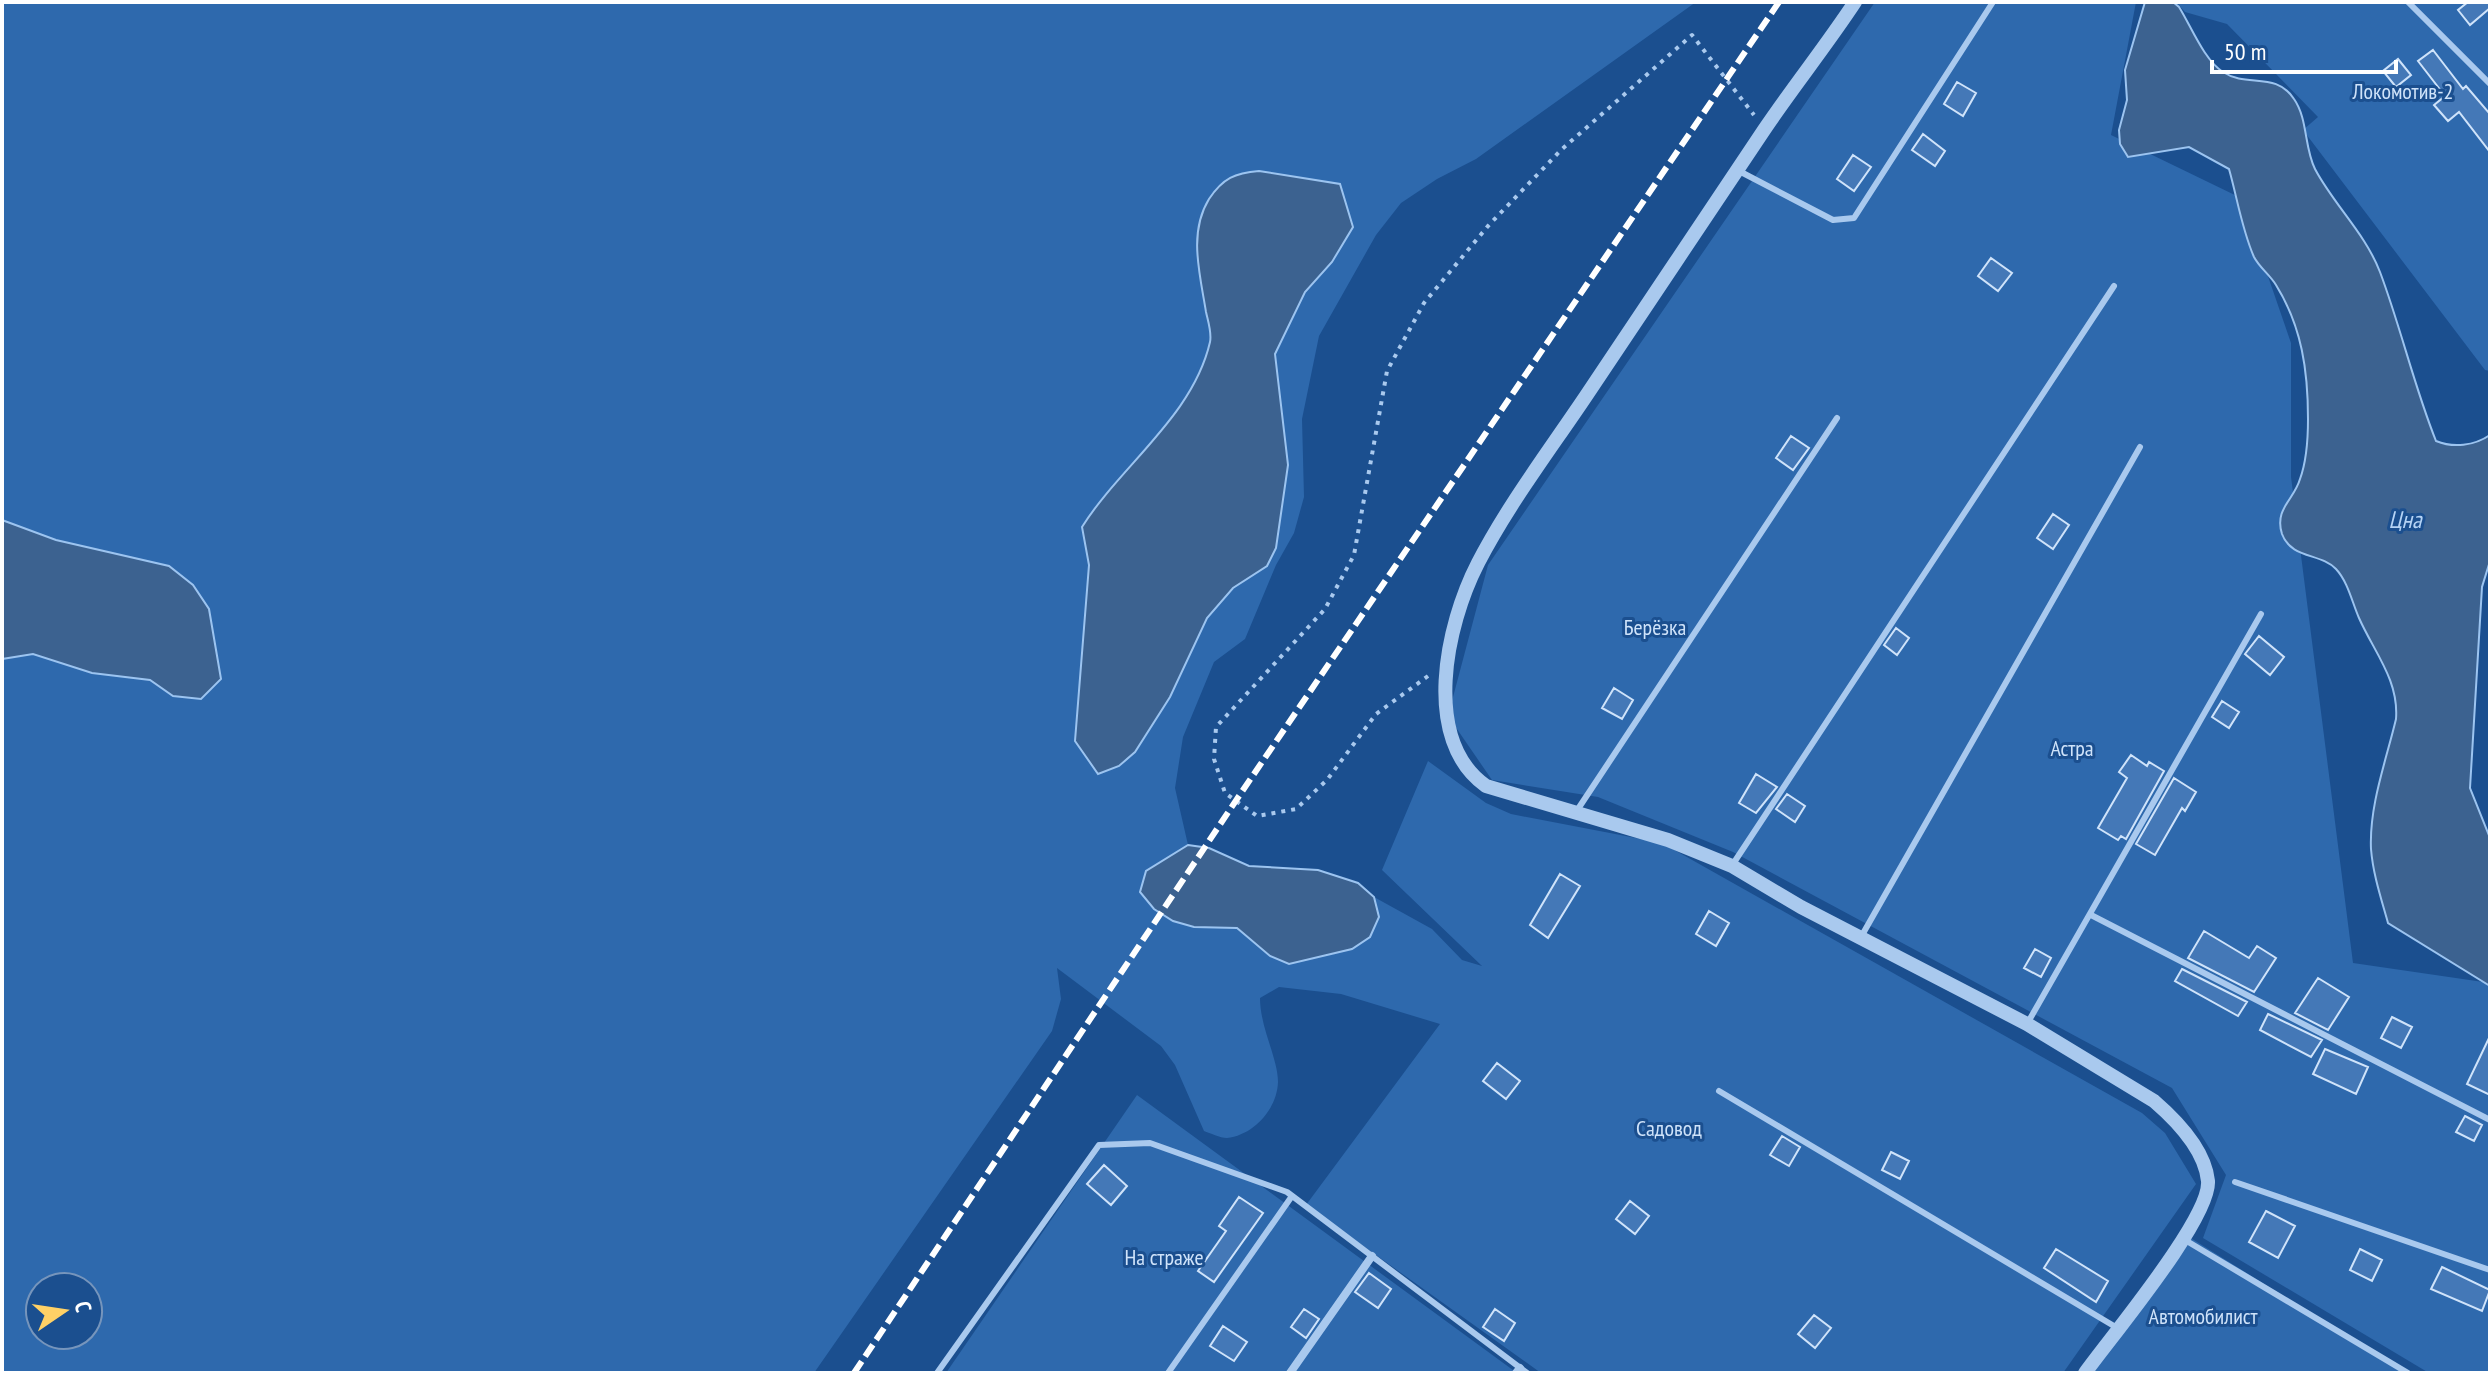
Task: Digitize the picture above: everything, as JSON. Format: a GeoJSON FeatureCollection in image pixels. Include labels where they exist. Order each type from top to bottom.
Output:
{"type":"FeatureCollection","features":[{"type":"Feature","properties":{"kind":"street"},"geometry":{"type":"LineString","coordinates":[[1855,2],[1637,318],[1477,565],[1456,626],[1446,720],[1451,744],[1463,766],[1486,786],[1524,800],[1668,840],[1732,866],[2027,1024],[2154,1101],[2185,1133],[2205,1169],[2208,1185],[2201,1208],[2091,1371]]}},
{"type":"Feature","properties":{"kind":"street"},"geometry":{"type":"LineString","coordinates":[[1290,1373],[1372,1256]]}},
{"type":"Feature","properties":{"kind":"lane"},"geometry":{"type":"LineString","coordinates":[[1739,171],[1833,220],[1854,218],[1993,2]]}},
{"type":"Feature","properties":{"kind":"lane"},"geometry":{"type":"LineString","coordinates":[[2408,2],[2490,84]]}},
{"type":"Feature","properties":{"kind":"lane"},"geometry":{"type":"LineString","coordinates":[[1732,866],[2114,286]]}},
{"type":"Feature","properties":{"kind":"lane"},"geometry":{"type":"LineString","coordinates":[[1576,812],[1837,418]]}},
{"type":"Feature","properties":{"kind":"lane"},"geometry":{"type":"LineString","coordinates":[[1861,937],[2140,447]]}},
{"type":"Feature","properties":{"kind":"lane"},"geometry":{"type":"LineString","coordinates":[[2027,1024],[2261,614]]}},
{"type":"Feature","properties":{"kind":"lane"},"geometry":{"type":"LineString","coordinates":[[2091,915],[2490,1120]]}},
{"type":"Feature","properties":{"kind":"lane"},"geometry":{"type":"LineString","coordinates":[[1719,1091],[2119,1329]]}},
{"type":"Feature","properties":{"kind":"lane"},"geometry":{"type":"LineString","coordinates":[[937,1373],[1099,1145],[1150,1143],[1292,1196],[1521,1371]]}},
{"type":"Feature","properties":{"kind":"lane"},"geometry":{"type":"LineString","coordinates":[[2235,1182],[2490,1270]]}},
{"type":"Feature","properties":{"kind":"lane"},"geometry":{"type":"LineString","coordinates":[[1168,1373],[1292,1196]]}},
{"type":"Feature","properties":{"kind":"lane"},"geometry":{"type":"LineString","coordinates":[[2182,1237],[2408,1373]]}},
{"type":"Feature","properties":{"kind":"path"},"geometry":{"type":"LineString","coordinates":[[1450,660],[1376,714],[1327,780],[1296,809],[1257,816],[1225,793],[1214,759],[1216,727],[1325,609],[1354,555],[1387,371],[1424,303],[1488,226],[1561,150],[1692,35],[1765,129]]}},
{"type":"Feature","properties":{"kind":"green space","name":"Садовод"},"geometry":{"type":"Polygon","coordinates":[[[2,2],[1696,2],[1476,159],[1437,179],[1401,203],[1376,235],[1319,336],[1302,419],[1304,497],[1294,533],[1276,565],[1245,639],[1214,662],[1183,737],[1175,788],[1188,845],[1147,871],[1194,927],[1237,928],[1270,956],[1379,917],[1374,897],[1432,929],[1462,960],[1482,966],[1382,870],[1428,761],[1486,803],[1511,814],[1662,843],[2142,1113],[2165,1133],[2196,1184],[2063,1373],[1541,1373],[1306,1205],[1440,1024],[1341,994],[1279,987],[1260,998],[1277,1073],[1277,1092],[1269,1111],[1255,1126],[1237,1136],[1224,1138],[1204,1131],[1175,1065],[1161,1046],[1057,968],[1061,999],[1052,1031],[814,1373],[2,1373],[2,659],[33,654],[92,673],[150,680],[173,696],[201,699],[221,679],[193,585],[169,566],[56,540],[2,520],[2,2]],[[1197,256],[1211,333],[1202,367],[1173,416],[1082,527],[1089,565],[1075,740],[1135,752],[1170,697],[1207,618],[1233,588],[1267,566],[1276,548],[1288,465],[1275,354],[1305,292],[1332,262],[1197,256]]]}},
{"type":"Feature","properties":{"kind":"green space","name":"Астра"},"geometry":{"type":"Polygon","coordinates":[[[1875,2],[2136,2],[2111,135],[2241,198],[2291,343],[2291,477],[2353,963],[2490,983],[2490,1373],[2429,1373],[2203,1238],[2226,1175],[2172,1088],[1733,852],[1598,797],[1492,780],[1448,716],[1488,565],[1875,2]]]}},
{"type":"Feature","properties":{"kind":"green space","name":"Локомотив-2"},"geometry":{"type":"Polygon","coordinates":[[[2176,2],[2490,2],[2490,371],[2485,370],[2303,130],[2318,117],[2227,24],[2185,12],[2176,2]]]}},
{"type":"Feature","properties":{"kind":"green space","name":"На страже"},"geometry":{"type":"Polygon","coordinates":[[[1137,1095],[1517,1373],[946,1373],[1137,1095]]]}},
{"type":"Feature","properties":{"kind":"green space","name":"Автомобилист"},"geometry":{"type":"Polygon","coordinates":[[[2189,1237],[2407,1373],[2091,1373],[2189,1237]]]}},
{"type":"Feature","properties":{"kind":"water","name":"Цна"},"geometry":{"type":"Polygon","coordinates":[[[2145,2],[2173,2],[2179,7],[2204,51],[2223,72],[2232,77],[2270,82],[2287,90],[2302,115],[2315,169],[2366,245],[2380,272],[2436,441],[2463,445],[2490,435],[2490,561],[2482,587],[2470,788],[2490,838],[2490,986],[2388,923],[2374,868],[2371,833],[2375,800],[2396,719],[2394,692],[2340,574],[2330,564],[2292,548],[2282,534],[2283,511],[2300,479],[2307,450],[2305,367],[2298,333],[2285,301],[2274,281],[2256,261],[2250,247],[2229,169],[2189,147],[2128,157],[2120,144],[2119,130],[2127,100],[2125,70],[2145,2]]]}},
{"type":"Feature","properties":{"kind":"water"},"geometry":{"type":"Polygon","coordinates":[[[1259,171],[1340,184],[1353,227],[1332,262],[1305,292],[1275,354],[1288,465],[1276,548],[1267,566],[1233,588],[1207,618],[1170,697],[1135,752],[1119,766],[1098,774],[1075,741],[1089,565],[1082,527],[1172,417],[1201,369],[1210,338],[1197,254],[1203,212],[1209,199],[1225,181],[1236,175],[1259,171]]]}},
{"type":"Feature","properties":{"kind":"water"},"geometry":{"type":"Polygon","coordinates":[[[2,520],[56,540],[169,566],[193,585],[209,609],[221,679],[201,699],[173,696],[150,680],[92,673],[33,654],[2,659],[2,520]]]}},
{"type":"Feature","properties":{"kind":"water"},"geometry":{"type":"Polygon","coordinates":[[[1188,845],[1209,848],[1249,866],[1318,870],[1358,883],[1374,897],[1379,917],[1370,937],[1352,949],[1289,964],[1270,956],[1237,928],[1194,927],[1173,921],[1154,909],[1140,892],[1146,871],[1188,845]]]}},
{"type":"Feature","properties":{"kind":"building"},"geometry":{"type":"Polygon","coordinates":[[[2468,2],[2490,2],[2490,8],[2470,25],[2458,10],[2468,2]]]}},
{"type":"Feature","properties":{"kind":"building"},"geometry":{"type":"Polygon","coordinates":[[[2433,50],[2463,89],[2466,86],[2490,114],[2490,152],[2459,112],[2448,121],[2434,105],[2445,96],[2418,61],[2433,50]]]}},
{"type":"Feature","properties":{"kind":"building"},"geometry":{"type":"Polygon","coordinates":[[[2398,59],[2411,75],[2396,87],[2383,71],[2398,59]]]}},
{"type":"Feature","properties":{"kind":"building"},"geometry":{"type":"Polygon","coordinates":[[[1957,82],[1976,93],[1963,116],[1944,104],[1957,82]]]}},
{"type":"Feature","properties":{"kind":"building"},"geometry":{"type":"Polygon","coordinates":[[[1923,134],[1945,151],[1935,166],[1912,150],[1923,134]]]}},
{"type":"Feature","properties":{"kind":"building"},"geometry":{"type":"Polygon","coordinates":[[[1853,155],[1871,167],[1854,191],[1837,179],[1853,155]]]}},
{"type":"Feature","properties":{"kind":"building"},"geometry":{"type":"Polygon","coordinates":[[[1991,258],[2012,273],[1998,291],[1978,276],[1991,258]]]}},
{"type":"Feature","properties":{"kind":"building"},"geometry":{"type":"Polygon","coordinates":[[[1791,436],[1809,448],[1793,470],[1776,458],[1791,436]]]}},
{"type":"Feature","properties":{"kind":"building"},"geometry":{"type":"Polygon","coordinates":[[[2053,514],[2069,525],[2053,549],[2037,538],[2053,514]]]}},
{"type":"Feature","properties":{"kind":"building"},"geometry":{"type":"Polygon","coordinates":[[[1896,628],[1909,638],[1897,655],[1884,645],[1896,628]]]}},
{"type":"Feature","properties":{"kind":"building"},"geometry":{"type":"Polygon","coordinates":[[[2259,636],[2284,657],[2270,675],[2245,654],[2259,636]]]}},
{"type":"Feature","properties":{"kind":"building"},"geometry":{"type":"Polygon","coordinates":[[[1614,688],[1633,700],[1622,719],[1602,708],[1614,688]]]}},
{"type":"Feature","properties":{"kind":"building"},"geometry":{"type":"Polygon","coordinates":[[[2222,701],[2239,712],[2229,728],[2212,717],[2222,701]]]}},
{"type":"Feature","properties":{"kind":"building"},"geometry":{"type":"Polygon","coordinates":[[[2131,755],[2147,766],[2149,762],[2164,771],[2126,839],[2121,836],[2118,840],[2098,828],[2127,778],[2119,772],[2131,755]]]}},
{"type":"Feature","properties":{"kind":"building"},"geometry":{"type":"Polygon","coordinates":[[[1756,774],[1777,787],[1756,813],[1739,803],[1756,774]]]}},
{"type":"Feature","properties":{"kind":"building"},"geometry":{"type":"Polygon","coordinates":[[[2174,778],[2196,792],[2185,811],[2182,808],[2155,855],[2136,844],[2174,778]]]}},
{"type":"Feature","properties":{"kind":"building"},"geometry":{"type":"Polygon","coordinates":[[[1787,794],[1805,806],[1795,822],[1776,809],[1787,794]]]}},
{"type":"Feature","properties":{"kind":"building"},"geometry":{"type":"Polygon","coordinates":[[[1560,874],[1580,886],[1548,938],[1530,925],[1560,874]]]}},
{"type":"Feature","properties":{"kind":"building"},"geometry":{"type":"Polygon","coordinates":[[[1709,911],[1729,923],[1716,946],[1696,934],[1709,911]]]}},
{"type":"Feature","properties":{"kind":"building"},"geometry":{"type":"Polygon","coordinates":[[[2204,931],[2249,958],[2257,946],[2276,958],[2254,992],[2188,958],[2204,931]]]}},
{"type":"Feature","properties":{"kind":"building"},"geometry":{"type":"Polygon","coordinates":[[[2035,949],[2051,958],[2041,977],[2024,968],[2035,949]]]}},
{"type":"Feature","properties":{"kind":"building"},"geometry":{"type":"Polygon","coordinates":[[[2182,969],[2247,1002],[2238,1016],[2175,981],[2182,969]]]}},
{"type":"Feature","properties":{"kind":"building"},"geometry":{"type":"Polygon","coordinates":[[[2318,978],[2349,997],[2328,1030],[2295,1013],[2318,978]]]}},
{"type":"Feature","properties":{"kind":"building"},"geometry":{"type":"Polygon","coordinates":[[[2268,1014],[2322,1040],[2311,1057],[2260,1030],[2268,1014]]]}},
{"type":"Feature","properties":{"kind":"building"},"geometry":{"type":"Polygon","coordinates":[[[2392,1017],[2412,1027],[2401,1048],[2381,1038],[2392,1017]]]}},
{"type":"Feature","properties":{"kind":"building"},"geometry":{"type":"Polygon","coordinates":[[[2490,1036],[2490,1095],[2467,1084],[2490,1036]]]}},
{"type":"Feature","properties":{"kind":"building"},"geometry":{"type":"Polygon","coordinates":[[[2325,1049],[2368,1067],[2356,1094],[2313,1074],[2325,1049]]]}},
{"type":"Feature","properties":{"kind":"building"},"geometry":{"type":"Polygon","coordinates":[[[1497,1063],[1520,1081],[1506,1099],[1483,1081],[1497,1063]]]}},
{"type":"Feature","properties":{"kind":"building"},"geometry":{"type":"Polygon","coordinates":[[[2465,1116],[2482,1125],[2474,1141],[2456,1132],[2465,1116]]]}},
{"type":"Feature","properties":{"kind":"building"},"geometry":{"type":"Polygon","coordinates":[[[1782,1136],[1800,1147],[1789,1166],[1770,1155],[1782,1136]]]}},
{"type":"Feature","properties":{"kind":"building"},"geometry":{"type":"Polygon","coordinates":[[[1891,1152],[1909,1161],[1900,1179],[1882,1170],[1891,1152]]]}},
{"type":"Feature","properties":{"kind":"building"},"geometry":{"type":"Polygon","coordinates":[[[1104,1165],[1127,1186],[1111,1205],[1087,1184],[1104,1165]]]}},
{"type":"Feature","properties":{"kind":"building"},"geometry":{"type":"Polygon","coordinates":[[[1239,1197],[1263,1213],[1214,1282],[1198,1271],[1226,1231],[1219,1226],[1239,1197]]]}},
{"type":"Feature","properties":{"kind":"building"},"geometry":{"type":"Polygon","coordinates":[[[1630,1201],[1649,1216],[1635,1234],[1616,1219],[1630,1201]]]}},
{"type":"Feature","properties":{"kind":"building"},"geometry":{"type":"Polygon","coordinates":[[[2266,1211],[2295,1226],[2278,1258],[2249,1242],[2266,1211]]]}},
{"type":"Feature","properties":{"kind":"building"},"geometry":{"type":"Polygon","coordinates":[[[2056,1249],[2108,1281],[2096,1302],[2044,1268],[2056,1249]]]}},
{"type":"Feature","properties":{"kind":"building"},"geometry":{"type":"Polygon","coordinates":[[[2360,1249],[2382,1260],[2372,1281],[2350,1270],[2360,1249]]]}},
{"type":"Feature","properties":{"kind":"building"},"geometry":{"type":"Polygon","coordinates":[[[2442,1267],[2490,1290],[2482,1311],[2431,1289],[2442,1267]]]}},
{"type":"Feature","properties":{"kind":"building"},"geometry":{"type":"Polygon","coordinates":[[[1369,1273],[1391,1289],[1378,1308],[1355,1292],[1369,1273]]]}},
{"type":"Feature","properties":{"kind":"building"},"geometry":{"type":"Polygon","coordinates":[[[1304,1309],[1319,1319],[1306,1338],[1291,1327],[1304,1309]]]}},
{"type":"Feature","properties":{"kind":"building"},"geometry":{"type":"Polygon","coordinates":[[[1495,1309],[1515,1323],[1504,1341],[1483,1327],[1495,1309]]]}},
{"type":"Feature","properties":{"kind":"building"},"geometry":{"type":"Polygon","coordinates":[[[1814,1315],[1831,1328],[1815,1348],[1798,1334],[1814,1315]]]}},
{"type":"Feature","properties":{"kind":"building"},"geometry":{"type":"Polygon","coordinates":[[[1223,1326],[1247,1342],[1234,1361],[1210,1346],[1223,1326]]]}},
{"type":"Feature","properties":{"kind":"railway"},"geometry":{"type":"LineString","coordinates":[[854,1373],[1241,793],[1779,2]]}},
{"type":"Feature","properties":{"kind":"park label","name":"Берёзка"},"geometry":{"type":"Point","coordinates":[1655,627]}}]}
